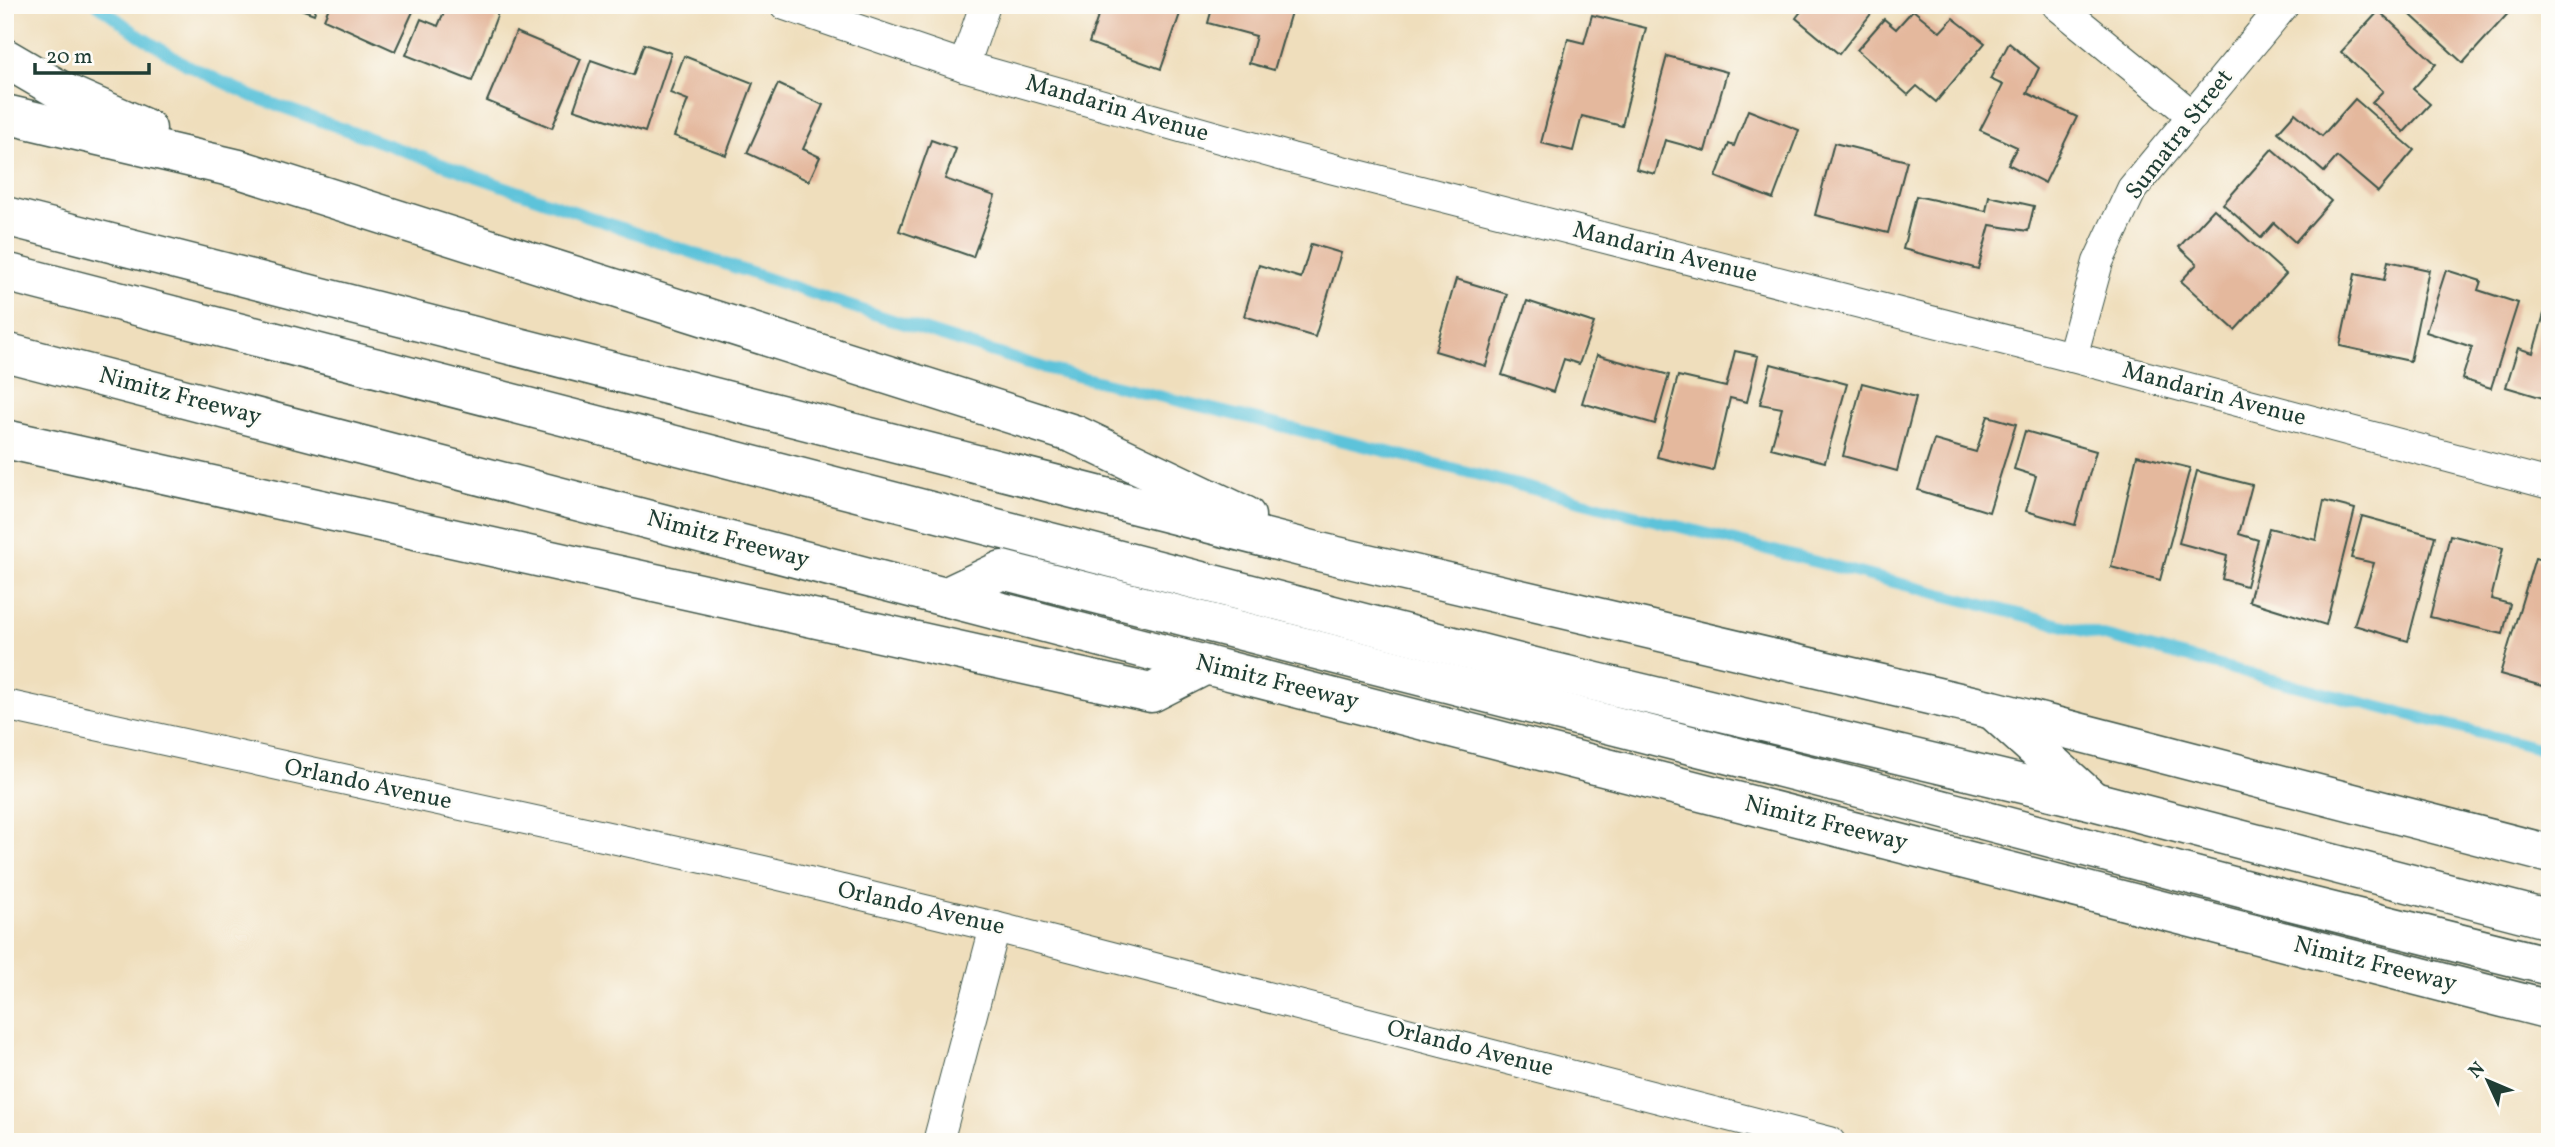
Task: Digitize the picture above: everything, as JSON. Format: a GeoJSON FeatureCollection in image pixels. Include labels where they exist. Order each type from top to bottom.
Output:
{"type":"FeatureCollection","features":[{"type":"Feature","properties":{"kind":"highway"},"geometry":{"type":"LineString","coordinates":[[5,58],[65,93],[239,169]]}},
{"type":"Feature","properties":{"kind":"highway"},"geometry":{"type":"LineString","coordinates":[[5,114],[239,169],[1074,434],[1324,554]]}},
{"type":"Feature","properties":{"kind":"highway"},"geometry":{"type":"LineString","coordinates":[[5,216],[1324,554],[1993,710],[2550,853]]}},
{"type":"Feature","properties":{"kind":"highway"},"geometry":{"type":"LineString","coordinates":[[5,272],[1546,670],[2093,801],[2550,920]]}},
{"type":"Feature","properties":{"kind":"highway","name":"Nimitz Freeway"},"geometry":{"type":"LineString","coordinates":[[5,352],[1206,665],[2550,1010]]}},
{"type":"Feature","properties":{"kind":"highway"},"geometry":{"type":"LineString","coordinates":[[5,439],[1151,693],[1206,665]]}},
{"type":"Feature","properties":{"kind":"highway"},"geometry":{"type":"LineString","coordinates":[[945,597],[1002,570],[1894,797],[2282,899],[2550,965]]}},
{"type":"Feature","properties":{"kind":"highway"},"geometry":{"type":"LineString","coordinates":[[1993,710],[2093,801]]}},
{"type":"Feature","properties":{"kind":"street","name":"Mandarin Avenue"},"geometry":{"type":"LineString","coordinates":[[785,5],[964,66],[1291,158],[2072,357],[2550,484]]}},
{"type":"Feature","properties":{"kind":"street"},"geometry":{"type":"LineString","coordinates":[[964,66],[985,5]]}},
{"type":"Feature","properties":{"kind":"street"},"geometry":{"type":"LineString","coordinates":[[2057,5],[2193,116]]}},
{"type":"Feature","properties":{"kind":"street","name":"Sumatra Street"},"geometry":{"type":"LineString","coordinates":[[2072,357],[2098,262],[2132,189],[2284,5]]}},
{"type":"Feature","properties":{"kind":"street","name":"Orlando Avenue"},"geometry":{"type":"LineString","coordinates":[[5,705],[762,872],[995,927],[1830,1142]]}},
{"type":"Feature","properties":{"kind":"street"},"geometry":{"type":"LineString","coordinates":[[938,1142],[995,927]]}},
{"type":"Feature","properties":{"kind":"building"},"geometry":{"type":"Polygon","coordinates":[[[290,5],[317,5],[314,14],[290,5]]]}},
{"type":"Feature","properties":{"kind":"building"},"geometry":{"type":"Polygon","coordinates":[[[330,5],[416,5],[395,51],[324,19],[330,5]]]}},
{"type":"Feature","properties":{"kind":"building"},"geometry":{"type":"Polygon","coordinates":[[[447,5],[467,5],[475,8],[476,5],[501,5],[472,81],[406,55],[421,19],[438,26],[447,5]]]}},
{"type":"Feature","properties":{"kind":"building"},"geometry":{"type":"Polygon","coordinates":[[[1102,5],[1183,5],[1161,69],[1089,43],[1102,5]]]}},
{"type":"Feature","properties":{"kind":"building"},"geometry":{"type":"Polygon","coordinates":[[[1213,5],[1293,5],[1274,70],[1249,63],[1256,36],[1208,23],[1213,5]]]}},
{"type":"Feature","properties":{"kind":"building"},"geometry":{"type":"Polygon","coordinates":[[[1806,5],[1878,5],[1839,54],[1796,18],[1806,5]]]}},
{"type":"Feature","properties":{"kind":"building"},"geometry":{"type":"Polygon","coordinates":[[[2400,5],[2510,5],[2513,8],[2463,63],[2400,5]]]}},
{"type":"Feature","properties":{"kind":"building"},"geometry":{"type":"Polygon","coordinates":[[[1913,10],[1940,32],[1953,18],[1985,43],[1936,102],[1917,86],[1908,95],[1857,50],[1884,19],[1896,29],[1913,10]]]}},
{"type":"Feature","properties":{"kind":"building"},"geometry":{"type":"Polygon","coordinates":[[[2379,11],[2436,64],[2413,89],[2430,104],[2404,132],[2372,102],[2383,91],[2341,52],[2379,11]]]}},
{"type":"Feature","properties":{"kind":"building"},"geometry":{"type":"Polygon","coordinates":[[[1592,15],[1646,28],[1622,126],[1582,116],[1573,151],[1541,143],[1568,39],[1584,43],[1592,15]]]}},
{"type":"Feature","properties":{"kind":"building"},"geometry":{"type":"Polygon","coordinates":[[[516,32],[581,59],[552,128],[487,101],[516,32]]]}},
{"type":"Feature","properties":{"kind":"building"},"geometry":{"type":"Polygon","coordinates":[[[2009,43],[2039,68],[2027,93],[2077,117],[2045,183],[2008,164],[2017,147],[1980,130],[2003,85],[1990,79],[2009,43]]]}},
{"type":"Feature","properties":{"kind":"building"},"geometry":{"type":"Polygon","coordinates":[[[644,44],[671,53],[645,132],[574,109],[591,60],[633,75],[644,44]]]}},
{"type":"Feature","properties":{"kind":"building"},"geometry":{"type":"Polygon","coordinates":[[[684,56],[753,83],[726,155],[674,136],[688,100],[670,93],[684,56]]]}},
{"type":"Feature","properties":{"kind":"building"},"geometry":{"type":"Polygon","coordinates":[[[1667,56],[1727,72],[1705,151],[1665,140],[1655,174],[1636,169],[1667,56]]]}},
{"type":"Feature","properties":{"kind":"building"},"geometry":{"type":"Polygon","coordinates":[[[778,84],[823,105],[803,149],[820,157],[809,181],[747,153],[778,84]]]}},
{"type":"Feature","properties":{"kind":"building"},"geometry":{"type":"Polygon","coordinates":[[[2355,99],[2414,150],[2378,192],[2337,157],[2324,172],[2278,132],[2295,113],[2322,136],[2355,99]]]}},
{"type":"Feature","properties":{"kind":"building"},"geometry":{"type":"Polygon","coordinates":[[[1748,110],[1799,130],[1773,199],[1716,177],[1729,144],[1734,146],[1748,110]]]}},
{"type":"Feature","properties":{"kind":"building"},"geometry":{"type":"Polygon","coordinates":[[[931,140],[956,149],[945,179],[995,196],[973,257],[899,231],[931,140]]]}},
{"type":"Feature","properties":{"kind":"building"},"geometry":{"type":"Polygon","coordinates":[[[1834,143],[1907,161],[1888,233],[1815,215],[1834,143]]]}},
{"type":"Feature","properties":{"kind":"building"},"geometry":{"type":"Polygon","coordinates":[[[2272,149],[2331,201],[2295,242],[2274,223],[2261,238],[2223,204],[2272,149]]]}},
{"type":"Feature","properties":{"kind":"building"},"geometry":{"type":"Polygon","coordinates":[[[1916,196],[1986,211],[1989,196],[2034,206],[2028,231],[1990,225],[1978,269],[1903,249],[1916,196]]]}},
{"type":"Feature","properties":{"kind":"building"},"geometry":{"type":"Polygon","coordinates":[[[2214,209],[2286,274],[2235,330],[2181,281],[2197,264],[2179,247],[2214,209]]]}},
{"type":"Feature","properties":{"kind":"building"},"geometry":{"type":"Polygon","coordinates":[[[1311,244],[1341,253],[1315,337],[1244,316],[1259,265],[1301,278],[1311,244]]]}},
{"type":"Feature","properties":{"kind":"building"},"geometry":{"type":"Polygon","coordinates":[[[2388,261],[2429,270],[2410,361],[2340,346],[2355,274],[2384,280],[2388,261]]]}},
{"type":"Feature","properties":{"kind":"building"},"geometry":{"type":"Polygon","coordinates":[[[2446,270],[2481,281],[2478,290],[2518,303],[2491,388],[2462,379],[2472,347],[2426,332],[2446,270]]]}},
{"type":"Feature","properties":{"kind":"building"},"geometry":{"type":"Polygon","coordinates":[[[1456,279],[1507,294],[1486,366],[1435,351],[1456,279]]]}},
{"type":"Feature","properties":{"kind":"building"},"geometry":{"type":"Polygon","coordinates":[[[1527,301],[1594,323],[1579,364],[1564,359],[1553,392],[1502,375],[1527,301]]]}},
{"type":"Feature","properties":{"kind":"building"},"geometry":{"type":"Polygon","coordinates":[[[2544,314],[2550,316],[2550,400],[2506,387],[2518,348],[2533,353],[2544,314]]]}},
{"type":"Feature","properties":{"kind":"building"},"geometry":{"type":"Polygon","coordinates":[[[1735,351],[1758,356],[1747,402],[1730,398],[1713,471],[1657,457],[1678,376],[1726,387],[1735,351]]]}},
{"type":"Feature","properties":{"kind":"building"},"geometry":{"type":"Polygon","coordinates":[[[1597,355],[1669,375],[1655,424],[1582,403],[1597,355]]]}},
{"type":"Feature","properties":{"kind":"building"},"geometry":{"type":"Polygon","coordinates":[[[1771,364],[1847,384],[1825,462],[1771,448],[1782,408],[1760,404],[1771,364]]]}},
{"type":"Feature","properties":{"kind":"building"},"geometry":{"type":"Polygon","coordinates":[[[1862,383],[1916,397],[1897,471],[1843,456],[1862,383]]]}},
{"type":"Feature","properties":{"kind":"building"},"geometry":{"type":"Polygon","coordinates":[[[1988,416],[2016,424],[1989,512],[1918,490],[1934,440],[1976,452],[1988,416]]]}},
{"type":"Feature","properties":{"kind":"building"},"geometry":{"type":"Polygon","coordinates":[[[2025,431],[2096,451],[2075,525],[2026,511],[2036,476],[2014,469],[2025,431]]]}},
{"type":"Feature","properties":{"kind":"building"},"geometry":{"type":"Polygon","coordinates":[[[2137,455],[2190,468],[2160,580],[2111,567],[2137,455]]]}},
{"type":"Feature","properties":{"kind":"building"},"geometry":{"type":"Polygon","coordinates":[[[2197,471],[2252,485],[2239,534],[2258,540],[2246,586],[2222,579],[2227,556],[2179,543],[2197,471]]]}},
{"type":"Feature","properties":{"kind":"building"},"geometry":{"type":"Polygon","coordinates":[[[2324,501],[2355,509],[2326,625],[2249,601],[2269,528],[2316,540],[2324,501]]]}},
{"type":"Feature","properties":{"kind":"building"},"geometry":{"type":"Polygon","coordinates":[[[2362,516],[2435,536],[2408,641],[2354,625],[2374,563],[2351,558],[2362,516]]]}},
{"type":"Feature","properties":{"kind":"building"},"geometry":{"type":"Polygon","coordinates":[[[2450,535],[2503,548],[2491,599],[2510,604],[2503,634],[2430,617],[2450,535]]]}},
{"type":"Feature","properties":{"kind":"building"},"geometry":{"type":"Polygon","coordinates":[[[2535,558],[2550,562],[2550,661],[2542,686],[2500,674],[2535,558]]]}},
{"type":"Feature","properties":{"kind":"waterway"},"geometry":{"type":"LineString","coordinates":[[98,5],[140,36],[187,65],[254,97],[848,306],[1048,369],[1409,457],[2550,751]]}}]}
